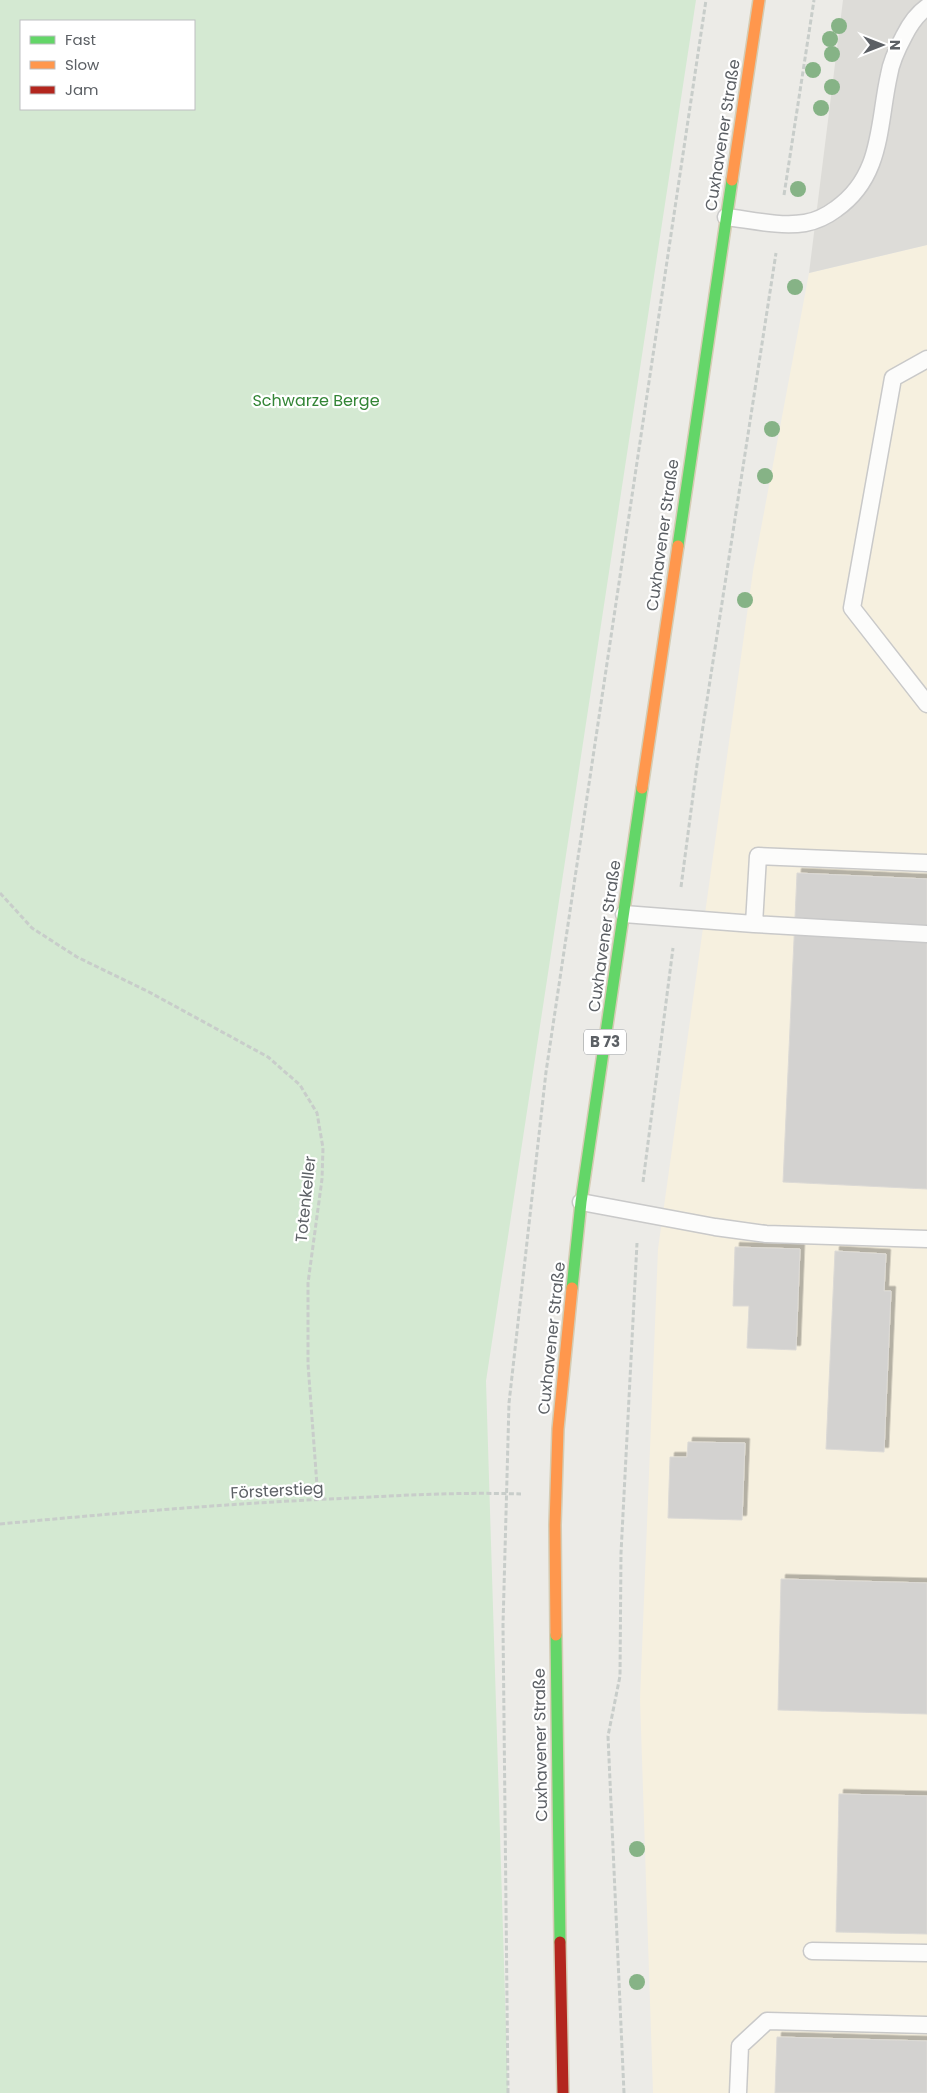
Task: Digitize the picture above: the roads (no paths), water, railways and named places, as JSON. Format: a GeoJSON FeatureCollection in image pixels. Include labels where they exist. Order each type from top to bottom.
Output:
{"type":"FeatureCollection","features":[{"type":"Feature","properties":{"kind":"main road","name":"Cuxhavener Straße"},"geometry":{"type":"LineString","coordinates":[[563,2093],[555,1634],[558,1429],[581,1202],[759,0]]}},
{"type":"Feature","properties":{"kind":"lane"},"geometry":{"type":"LineString","coordinates":[[726,217],[780,224],[806,223],[828,214],[849,200],[865,177],[880,140],[888,75],[897,49],[909,27],[927,7]]}},
{"type":"Feature","properties":{"kind":"lane"},"geometry":{"type":"LineString","coordinates":[[927,359],[893,378],[852,608],[927,704]]}},
{"type":"Feature","properties":{"kind":"lane"},"geometry":{"type":"LineString","coordinates":[[754,924],[758,856],[927,863]]}},
{"type":"Feature","properties":{"kind":"lane"},"geometry":{"type":"LineString","coordinates":[[624,914],[676,920],[927,934]]}},
{"type":"Feature","properties":{"kind":"lane"},"geometry":{"type":"LineString","coordinates":[[581,1202],[639,1211],[715,1227],[766,1234],[927,1240]]}},
{"type":"Feature","properties":{"kind":"lane"},"geometry":{"type":"LineString","coordinates":[[812,1951],[927,1953]]}},
{"type":"Feature","properties":{"kind":"lane"},"geometry":{"type":"LineString","coordinates":[[738,2093],[740,2046],[767,2021],[927,2025]]}},
{"type":"Feature","properties":{"kind":"park label","name":"Schwarze Berge"},"geometry":{"type":"Point","coordinates":[316,400]}}]}
